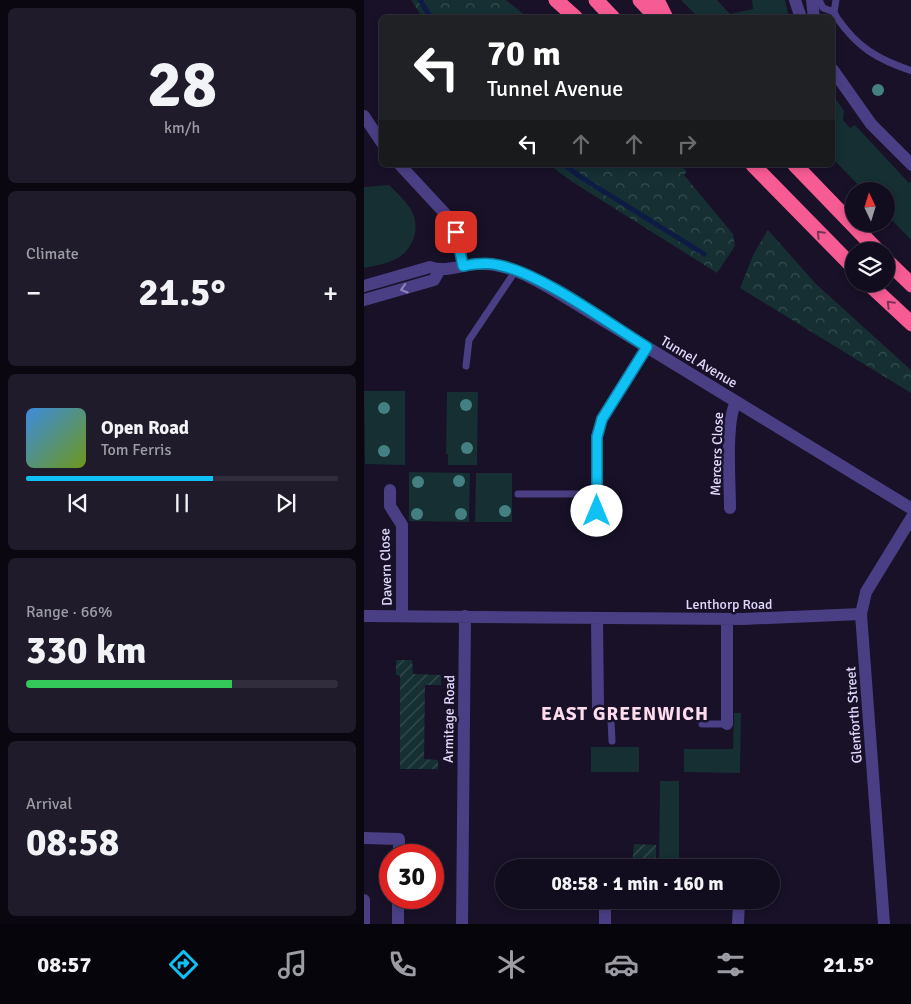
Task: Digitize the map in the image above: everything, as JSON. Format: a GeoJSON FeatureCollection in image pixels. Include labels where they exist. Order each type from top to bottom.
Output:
{"type":"FeatureCollection","features":[{"type":"Feature","properties":{"kind":"highway"},"geometry":{"type":"LineString","coordinates":[[556,0],[573,15]]}},
{"type":"Feature","properties":{"kind":"highway"},"geometry":{"type":"LineString","coordinates":[[596,0],[610,15]]}},
{"type":"Feature","properties":{"kind":"highway"},"geometry":{"type":"LineString","coordinates":[[640,0],[654,15]]}},
{"type":"Feature","properties":{"kind":"highway"},"geometry":{"type":"LineString","coordinates":[[657,0],[664,15]]}},
{"type":"Feature","properties":{"kind":"highway"},"geometry":{"type":"LineString","coordinates":[[755,167],[845,259]]}},
{"type":"Feature","properties":{"kind":"highway"},"geometry":{"type":"LineString","coordinates":[[797,167],[869,242]]}},
{"type":"Feature","properties":{"kind":"highway"},"geometry":{"type":"LineString","coordinates":[[895,269],[911,285]]}},
{"type":"Feature","properties":{"kind":"highway"},"geometry":{"type":"LineString","coordinates":[[878,292],[911,324]]}},
{"type":"Feature","properties":{"kind":"street"},"geometry":{"type":"LineString","coordinates":[[795,0],[800,15]]}},
{"type":"Feature","properties":{"kind":"street"},"geometry":{"type":"LineString","coordinates":[[812,0],[814,15]]}},
{"type":"Feature","properties":{"kind":"street"},"geometry":{"type":"LineString","coordinates":[[835,73],[871,124],[911,165]]}},
{"type":"Feature","properties":{"kind":"street"},"geometry":{"type":"LineString","coordinates":[[364,116],[379,138]]}},
{"type":"Feature","properties":{"kind":"street"},"geometry":{"type":"LineString","coordinates":[[402,167],[451,220],[456,232],[463,266]]}},
{"type":"Feature","properties":{"kind":"street","name":"Tunnel Avenue"},"geometry":{"type":"LineString","coordinates":[[364,286],[430,267],[439,271],[463,266],[497,264],[516,270],[548,286],[911,509]]}},
{"type":"Feature","properties":{"kind":"street","name":"Tunnel Avenue"},"geometry":{"type":"LineString","coordinates":[[364,300],[434,280],[439,271]]}},
{"type":"Feature","properties":{"kind":"street"},"geometry":{"type":"LineString","coordinates":[[597,511],[597,437],[602,419],[647,347]]}},
{"type":"Feature","properties":{"kind":"street","name":"Mercers Close"},"geometry":{"type":"LineString","coordinates":[[730,508],[731,428],[733,408],[736,402]]}},
{"type":"Feature","properties":{"kind":"street","name":"Davern Close"},"geometry":{"type":"LineString","coordinates":[[390,490],[390,506],[402,525],[402,616]]}},
{"type":"Feature","properties":{"kind":"street","name":"Glenforth Street"},"geometry":{"type":"LineString","coordinates":[[884,924],[861,614],[866,592],[911,517]]}},
{"type":"Feature","properties":{"kind":"street","name":"Lenthorp Road"},"geometry":{"type":"LineString","coordinates":[[465,616],[479,618],[727,619],[861,614]]}},
{"type":"Feature","properties":{"kind":"street"},"geometry":{"type":"LineString","coordinates":[[364,616],[465,616]]}},
{"type":"Feature","properties":{"kind":"street","name":"Armitage Road"},"geometry":{"type":"LineString","coordinates":[[462,924],[465,616]]}},
{"type":"Feature","properties":{"kind":"street"},"geometry":{"type":"LineString","coordinates":[[597,619],[598,707]]}},
{"type":"Feature","properties":{"kind":"street"},"geometry":{"type":"LineString","coordinates":[[727,619],[727,724]]}},
{"type":"Feature","properties":{"kind":"street"},"geometry":{"type":"LineString","coordinates":[[364,838],[399,839],[399,844]]}},
{"type":"Feature","properties":{"kind":"street"},"geometry":{"type":"LineString","coordinates":[[364,900],[364,924]]}},
{"type":"Feature","properties":{"kind":"street"},"geometry":{"type":"LineString","coordinates":[[398,909],[398,924]]}},
{"type":"Feature","properties":{"kind":"street"},"geometry":{"type":"LineString","coordinates":[[605,909],[605,924]]}},
{"type":"Feature","properties":{"kind":"street"},"geometry":{"type":"LineString","coordinates":[[738,909],[738,924]]}},
{"type":"Feature","properties":{"kind":"lane"},"geometry":{"type":"LineString","coordinates":[[819,0],[823,8],[834,12],[847,33],[863,48],[883,60],[911,71]]}},
{"type":"Feature","properties":{"kind":"lane"},"geometry":{"type":"LineString","coordinates":[[834,12],[836,0]]}},
{"type":"Feature","properties":{"kind":"lane"},"geometry":{"type":"LineString","coordinates":[[466,366],[469,340],[516,270]]}},
{"type":"Feature","properties":{"kind":"lane"},"geometry":{"type":"LineString","coordinates":[[518,494],[597,494]]}},
{"type":"Feature","properties":{"kind":"lane"},"geometry":{"type":"LineString","coordinates":[[598,707],[612,721],[612,741]]}},
{"type":"Feature","properties":{"kind":"lane"},"geometry":{"type":"LineString","coordinates":[[702,724],[727,724]]}},
{"type":"Feature","properties":{"kind":"green space"},"geometry":{"type":"Polygon","coordinates":[[[411,0],[506,0],[525,15],[421,15],[411,0]]]}},
{"type":"Feature","properties":{"kind":"green space"},"geometry":{"type":"Polygon","coordinates":[[[681,0],[717,0],[730,14],[753,9],[752,0],[785,0],[789,15],[696,15],[681,0]]]}},
{"type":"Feature","properties":{"kind":"green space"},"geometry":{"type":"Polygon","coordinates":[[[835,98],[844,111],[843,120],[850,128],[855,125],[909,183],[911,181],[911,240],[895,223],[895,182],[855,182],[835,161],[835,98]]]}},
{"type":"Feature","properties":{"kind":"green space"},"geometry":{"type":"Polygon","coordinates":[[[553,167],[682,167],[687,171],[684,175],[733,234],[735,246],[717,273],[571,181],[553,167]]]}},
{"type":"Feature","properties":{"kind":"green space"},"geometry":{"type":"Polygon","coordinates":[[[389,185],[414,215],[414,237],[407,251],[401,256],[387,263],[364,268],[364,187],[389,185]]]}},
{"type":"Feature","properties":{"kind":"green space"},"geometry":{"type":"Polygon","coordinates":[[[768,230],[816,284],[911,370],[911,393],[740,288],[754,253],[768,230]]]}},
{"type":"Feature","properties":{"kind":"green space"},"geometry":{"type":"Polygon","coordinates":[[[364,391],[405,391],[405,465],[365,464],[364,391]]]}},
{"type":"Feature","properties":{"kind":"green space"},"geometry":{"type":"Polygon","coordinates":[[[447,392],[478,392],[477,465],[448,465],[448,454],[446,454],[447,392]]]}},
{"type":"Feature","properties":{"kind":"green space"},"geometry":{"type":"Polygon","coordinates":[[[409,472],[470,473],[469,522],[409,521],[409,472]]]}},
{"type":"Feature","properties":{"kind":"green space"},"geometry":{"type":"Polygon","coordinates":[[[476,473],[512,473],[512,522],[475,522],[476,473]]]}},
{"type":"Feature","properties":{"kind":"green space"},"geometry":{"type":"Polygon","coordinates":[[[396,660],[412,660],[413,674],[441,675],[441,685],[425,685],[424,759],[438,760],[438,769],[400,769],[400,676],[396,675],[396,660]]]}},
{"type":"Feature","properties":{"kind":"green space"},"geometry":{"type":"Polygon","coordinates":[[[734,713],[741,713],[740,773],[684,772],[684,749],[733,749],[734,713]]]}},
{"type":"Feature","properties":{"kind":"green space"},"geometry":{"type":"Polygon","coordinates":[[[591,747],[639,747],[639,772],[591,772],[591,747]]]}},
{"type":"Feature","properties":{"kind":"green space"},"geometry":{"type":"Polygon","coordinates":[[[660,781],[679,781],[679,859],[659,859],[660,781]]]}},
{"type":"Feature","properties":{"kind":"green space"},"geometry":{"type":"Polygon","coordinates":[[[634,844],[656,845],[656,859],[633,859],[634,844]]]}},
{"type":"Feature","properties":{"kind":"waterway"},"geometry":{"type":"LineString","coordinates":[[420,0],[429,15]]}},
{"type":"Feature","properties":{"kind":"waterway"},"geometry":{"type":"LineString","coordinates":[[568,167],[704,254]]}},
{"type":"Feature","properties":{"kind":"district","name":"EAST GREENWICH"},"geometry":{"type":"Point","coordinates":[625,714]}},
{"type":"Feature","properties":{"kind":"route"},"geometry":{"type":"LineString","coordinates":[[456,232],[463,266],[497,264],[516,270],[533,278],[647,347],[602,419],[597,437],[597,511]]}}]}
